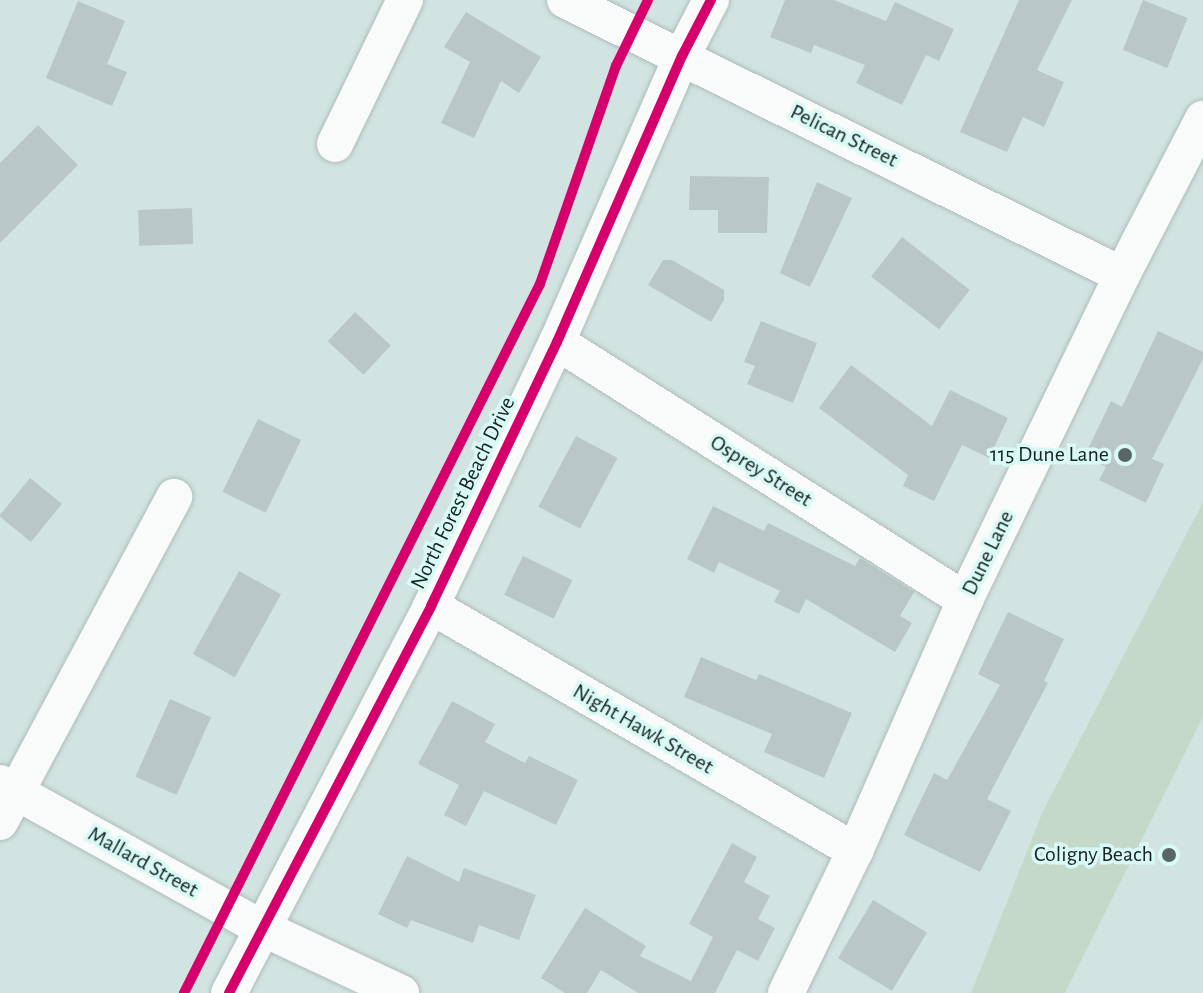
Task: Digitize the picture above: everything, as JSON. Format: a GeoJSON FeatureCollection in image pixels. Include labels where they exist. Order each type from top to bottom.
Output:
{"type":"FeatureCollection","features":[{"type":"Feature","properties":{"kind":"street"},"geometry":{"type":"LineString","coordinates":[[335,144],[405,0]]}},
{"type":"Feature","properties":{"kind":"street","name":"Pelican Street"},"geometry":{"type":"LineString","coordinates":[[565,0],[1122,275]]}},
{"type":"Feature","properties":{"kind":"street","name":"North Forest Beach Drive"},"geometry":{"type":"LineString","coordinates":[[229,993],[260,927],[431,606],[557,342],[682,56],[711,0]]}},
{"type":"Feature","properties":{"kind":"street","name":"Dune Lane"},"geometry":{"type":"LineString","coordinates":[[786,993],[855,851],[965,600],[1122,275],[1203,119]]}},
{"type":"Feature","properties":{"kind":"street","name":"Osprey Street"},"geometry":{"type":"LineString","coordinates":[[557,342],[965,600]]}},
{"type":"Feature","properties":{"kind":"street","name":"Mallard Street"},"geometry":{"type":"LineString","coordinates":[[174,497],[5,798],[260,927],[401,993]]}},
{"type":"Feature","properties":{"kind":"street","name":"Night Hawk Street"},"geometry":{"type":"LineString","coordinates":[[431,606],[855,851]]}},
{"type":"Feature","properties":{"kind":"green space"},"geometry":{"type":"Polygon","coordinates":[[[1203,502],[1203,717],[1065,993],[971,993],[1043,811],[1203,502]]]}},
{"type":"Feature","properties":{"kind":"building"},"geometry":{"type":"Polygon","coordinates":[[[785,0],[834,0],[886,21],[895,2],[954,29],[939,61],[926,55],[902,105],[856,83],[865,65],[814,45],[811,53],[770,37],[785,0]]]}},
{"type":"Feature","properties":{"kind":"building"},"geometry":{"type":"Polygon","coordinates":[[[1019,0],[1072,0],[1037,70],[1064,82],[1044,127],[1023,117],[1007,152],[960,132],[1019,0]]]}},
{"type":"Feature","properties":{"kind":"building"},"geometry":{"type":"Polygon","coordinates":[[[1143,0],[1188,18],[1167,68],[1123,50],[1143,0]]]}},
{"type":"Feature","properties":{"kind":"building"},"geometry":{"type":"Polygon","coordinates":[[[78,1],[125,21],[107,64],[127,72],[112,106],[46,78],[78,1]]]}},
{"type":"Feature","properties":{"kind":"building"},"geometry":{"type":"Polygon","coordinates":[[[466,12],[541,57],[519,93],[501,81],[474,138],[441,123],[470,62],[444,47],[466,12]]]}},
{"type":"Feature","properties":{"kind":"building"},"geometry":{"type":"Polygon","coordinates":[[[38,125],[78,165],[0,243],[0,163],[38,125]]]}},
{"type":"Feature","properties":{"kind":"building"},"geometry":{"type":"Polygon","coordinates":[[[690,176],[769,177],[767,233],[718,233],[718,210],[689,210],[690,176]]]}},
{"type":"Feature","properties":{"kind":"building"},"geometry":{"type":"Polygon","coordinates":[[[817,182],[852,198],[810,287],[780,273],[817,182]]]}},
{"type":"Feature","properties":{"kind":"building"},"geometry":{"type":"Polygon","coordinates":[[[192,208],[193,244],[139,246],[138,210],[192,208]]]}},
{"type":"Feature","properties":{"kind":"building"},"geometry":{"type":"Polygon","coordinates":[[[902,237],[970,290],[939,329],[871,276],[902,237]]]}},
{"type":"Feature","properties":{"kind":"building"},"geometry":{"type":"Polygon","coordinates":[[[663,260],[672,260],[724,290],[724,300],[711,322],[648,285],[663,260]]]}},
{"type":"Feature","properties":{"kind":"building"},"geometry":{"type":"Polygon","coordinates":[[[355,312],[391,345],[364,375],[328,341],[355,312]]]}},
{"type":"Feature","properties":{"kind":"building"},"geometry":{"type":"Polygon","coordinates":[[[761,321],[817,343],[793,403],[747,384],[755,366],[744,362],[761,321]]]}},
{"type":"Feature","properties":{"kind":"building"},"geometry":{"type":"Polygon","coordinates":[[[1158,331],[1203,352],[1203,359],[1152,459],[1164,464],[1146,503],[1099,480],[1106,467],[1084,457],[1111,401],[1122,407],[1158,331]]]}},
{"type":"Feature","properties":{"kind":"building"},"geometry":{"type":"Polygon","coordinates":[[[851,365],[932,426],[950,390],[1008,418],[989,458],[962,445],[934,501],[903,486],[908,475],[819,408],[851,365]]]}},
{"type":"Feature","properties":{"kind":"building"},"geometry":{"type":"Polygon","coordinates":[[[258,419],[301,440],[266,513],[222,492],[258,419]]]}},
{"type":"Feature","properties":{"kind":"building"},"geometry":{"type":"Polygon","coordinates":[[[576,436],[617,458],[580,529],[538,507],[576,436]]]}},
{"type":"Feature","properties":{"kind":"building"},"geometry":{"type":"Polygon","coordinates":[[[30,478],[62,504],[31,542],[0,517],[30,478]]]}},
{"type":"Feature","properties":{"kind":"building"},"geometry":{"type":"Polygon","coordinates":[[[713,506],[764,531],[768,523],[855,566],[860,558],[914,592],[900,616],[912,623],[895,652],[806,599],[799,614],[774,602],[780,591],[719,562],[714,573],[687,559],[713,506]]]}},
{"type":"Feature","properties":{"kind":"building"},"geometry":{"type":"Polygon","coordinates":[[[523,556],[572,580],[554,619],[504,595],[523,556]]]}},
{"type":"Feature","properties":{"kind":"building"},"geometry":{"type":"Polygon","coordinates":[[[239,571],[281,594],[235,677],[193,654],[239,571]]]}},
{"type":"Feature","properties":{"kind":"building"},"geometry":{"type":"Polygon","coordinates":[[[1008,612],[1064,639],[1044,681],[1048,683],[987,799],[1011,811],[980,872],[904,835],[934,773],[947,780],[1000,685],[978,674],[1008,612]]]}},
{"type":"Feature","properties":{"kind":"building"},"geometry":{"type":"Polygon","coordinates":[[[701,657],[756,680],[759,674],[852,713],[824,778],[764,752],[772,734],[684,697],[701,657]]]}},
{"type":"Feature","properties":{"kind":"building"},"geometry":{"type":"Polygon","coordinates":[[[170,699],[211,717],[177,795],[135,777],[170,699]]]}},
{"type":"Feature","properties":{"kind":"building"},"geometry":{"type":"Polygon","coordinates":[[[452,701],[495,724],[485,742],[525,763],[529,756],[578,780],[556,825],[484,791],[466,826],[444,815],[459,785],[418,764],[452,701]]]}},
{"type":"Feature","properties":{"kind":"building"},"geometry":{"type":"Polygon","coordinates":[[[732,843],[757,857],[744,882],[770,896],[758,919],[775,928],[758,961],[737,950],[715,993],[638,993],[601,970],[587,993],[565,993],[541,978],[585,908],[646,946],[640,956],[691,981],[713,937],[689,924],[732,843]]]}},
{"type":"Feature","properties":{"kind":"building"},"geometry":{"type":"Polygon","coordinates":[[[407,856],[459,882],[464,868],[536,895],[519,940],[479,925],[473,943],[411,920],[407,928],[378,914],[407,856]]]}},
{"type":"Feature","properties":{"kind":"building"},"geometry":{"type":"Polygon","coordinates":[[[873,900],[927,932],[892,991],[838,958],[873,900]]]}},
{"type":"Feature","properties":{"kind":"cycle path"},"geometry":{"type":"LineString","coordinates":[[184,993],[540,284],[616,66],[648,0]]}},
{"type":"Feature","properties":{"kind":"cycle path"},"geometry":{"type":"LineString","coordinates":[[229,993],[431,606],[557,342],[682,56],[711,0]]}},
{"type":"Feature","properties":{"kind":"place","name":"115 Dune Lane"},"geometry":{"type":"Point","coordinates":[1125,455]}},
{"type":"Feature","properties":{"kind":"place","name":"Coligny Beach"},"geometry":{"type":"Point","coordinates":[1169,855]}}]}
